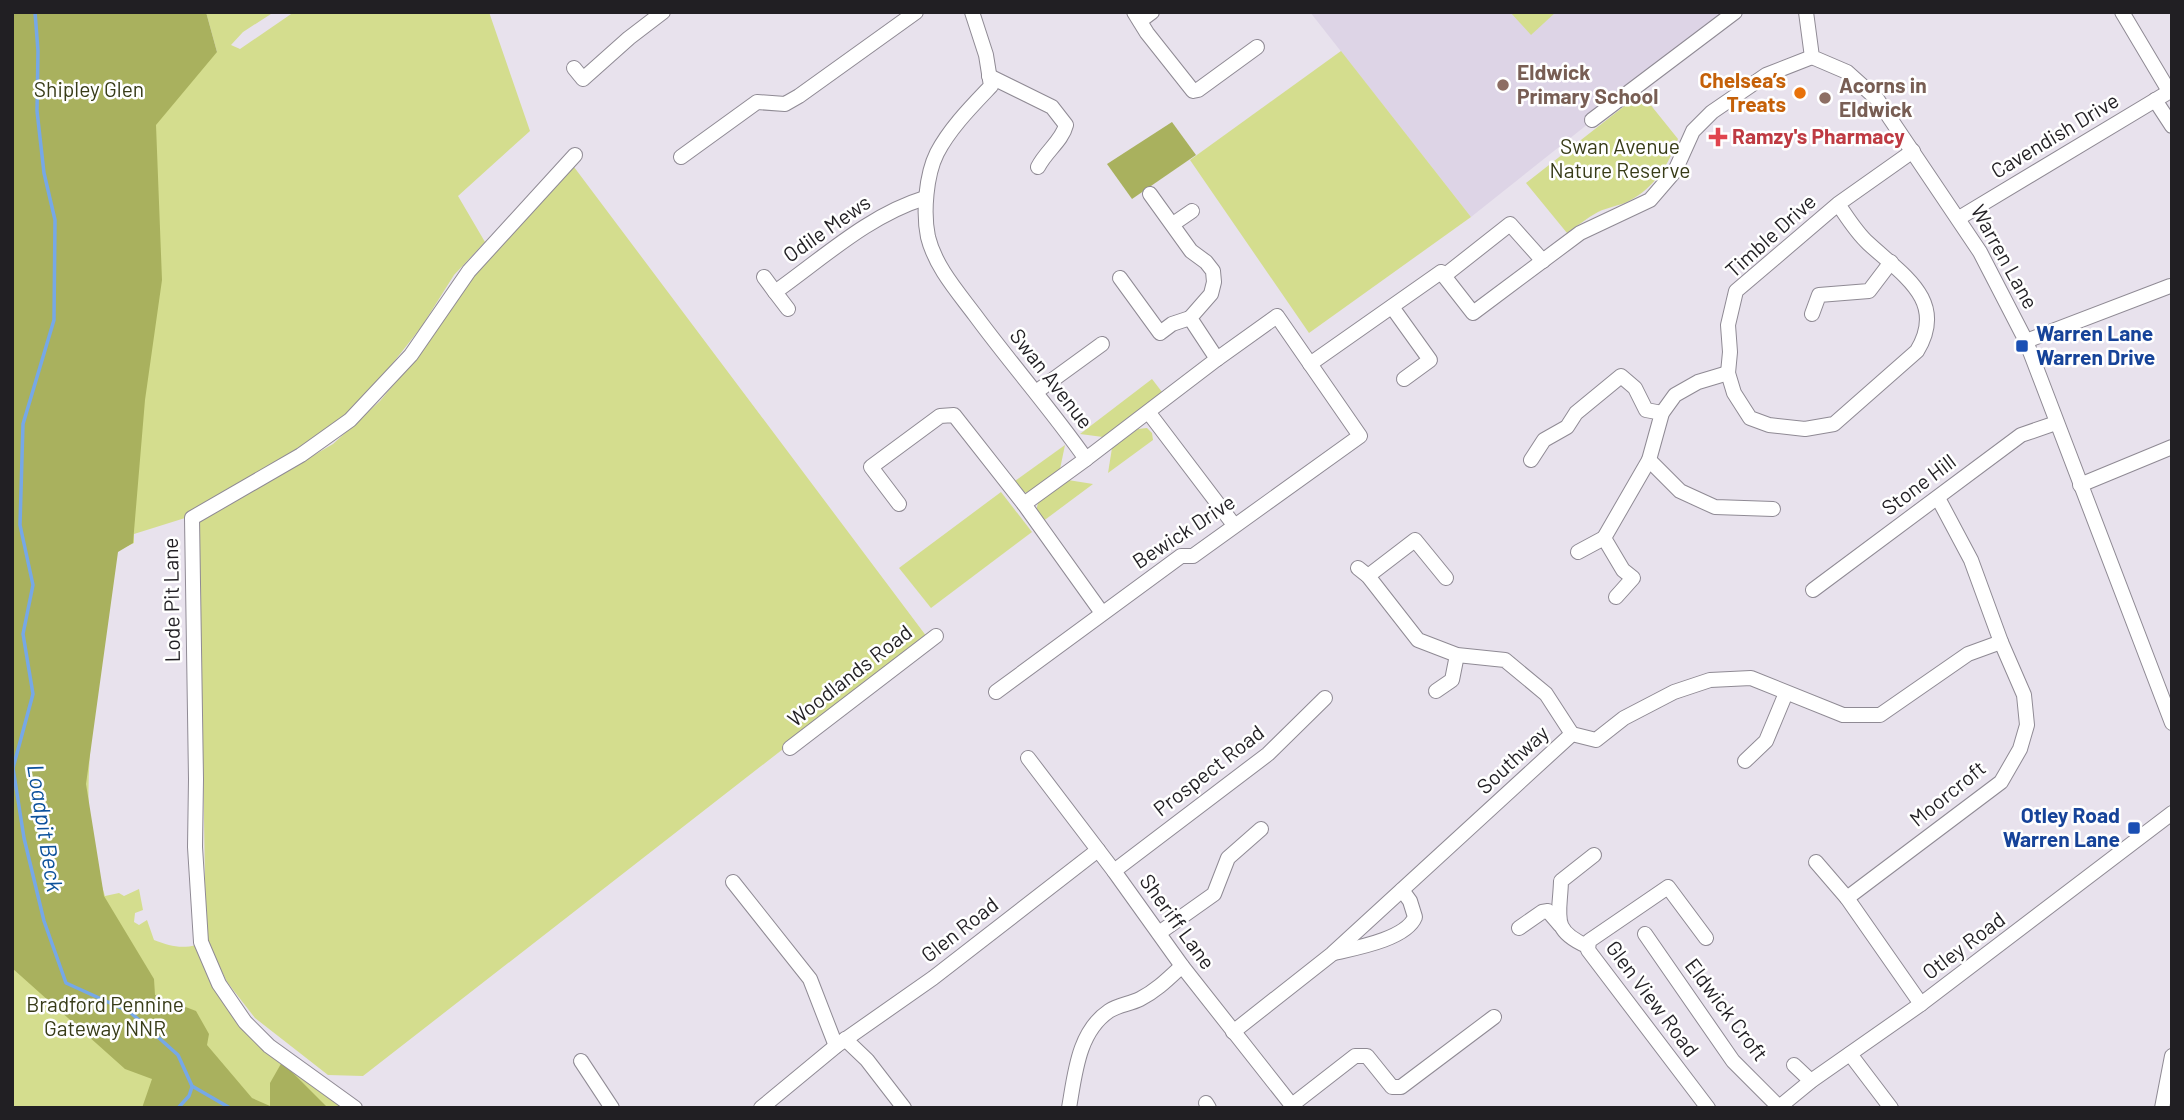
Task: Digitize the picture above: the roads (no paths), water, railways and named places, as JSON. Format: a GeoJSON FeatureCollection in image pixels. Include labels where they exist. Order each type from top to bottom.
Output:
{"type":"FeatureCollection","features":[{"type":"Feature","properties":{"kind":"street"},"geometry":{"type":"LineString","coordinates":[[573,68],[583,79],[663,12]]}},
{"type":"Feature","properties":{"kind":"street"},"geometry":{"type":"LineString","coordinates":[[681,157],[757,102],[785,104],[799,96],[916,12]]}},
{"type":"Feature","properties":{"kind":"street"},"geometry":{"type":"LineString","coordinates":[[972,12],[986,55],[989,76],[1052,107],[1066,125],[1064,135],[1045,153],[1038,167]]}},
{"type":"Feature","properties":{"kind":"street"},"geometry":{"type":"LineString","coordinates":[[1592,120],[1735,12]]}},
{"type":"Feature","properties":{"kind":"street"},"geometry":{"type":"LineString","coordinates":[[1310,364],[1441,272],[1473,313],[1580,233],[1602,221],[1630,211],[1655,196],[1675,171],[1693,131],[1712,112],[1766,75],[1812,57],[1806,12]]}},
{"type":"Feature","properties":{"kind":"street"},"geometry":{"type":"LineString","coordinates":[[2122,12],[2170,90]]}},
{"type":"Feature","properties":{"kind":"street"},"geometry":{"type":"LineString","coordinates":[[1142,15],[1193,91],[1257,47]]}},
{"type":"Feature","properties":{"kind":"street","name":"Warren Lane"},"geometry":{"type":"LineString","coordinates":[[1812,57],[1847,72],[1877,99],[1980,252],[2026,341],[2172,723]]}},
{"type":"Feature","properties":{"kind":"street","name":"Swan Avenue"},"geometry":{"type":"LineString","coordinates":[[989,76],[991,86],[964,115],[937,154],[925,198],[928,237],[943,271],[1086,458],[1277,316],[1310,364]]}},
{"type":"Feature","properties":{"kind":"street","name":"Cavendish Drive"},"geometry":{"type":"LineString","coordinates":[[1959,218],[2170,90]]}},
{"type":"Feature","properties":{"kind":"street"},"geometry":{"type":"LineString","coordinates":[[2155,100],[2172,127]]}},
{"type":"Feature","properties":{"kind":"street","name":"Timble Drive"},"geometry":{"type":"LineString","coordinates":[[1838,204],[1866,241],[1913,283],[1926,308],[1928,324],[1924,339],[1917,351],[1835,424],[1805,429],[1769,425],[1750,418],[1734,393],[1728,373],[1728,325],[1736,291],[1838,204],[1913,151]]}},
{"type":"Feature","properties":{"kind":"street","name":"Lode Pit Lane"},"geometry":{"type":"LineString","coordinates":[[355,1108],[269,1046],[244,1022],[219,984],[201,942],[195,848],[192,518],[301,455],[350,421],[411,355],[469,271],[575,155]]}},
{"type":"Feature","properties":{"kind":"street"},"geometry":{"type":"LineString","coordinates":[[1120,278],[1160,333],[1172,324],[1190,318],[1211,294],[1213,271],[1192,251],[1150,194]]}},
{"type":"Feature","properties":{"kind":"street","name":"Odile Mews"},"geometry":{"type":"LineString","coordinates":[[788,309],[775,292],[877,218],[925,198]]}},
{"type":"Feature","properties":{"kind":"street"},"geometry":{"type":"LineString","coordinates":[[1173,224],[1192,211]]}},
{"type":"Feature","properties":{"kind":"street"},"geometry":{"type":"LineString","coordinates":[[1444,276],[1510,224],[1543,261]]}},
{"type":"Feature","properties":{"kind":"street"},"geometry":{"type":"LineString","coordinates":[[1812,314],[1819,295],[1869,291],[1891,262]]}},
{"type":"Feature","properties":{"kind":"street"},"geometry":{"type":"LineString","coordinates":[[764,277],[775,292]]}},
{"type":"Feature","properties":{"kind":"street"},"geometry":{"type":"LineString","coordinates":[[2026,341],[2170,286]]}},
{"type":"Feature","properties":{"kind":"street"},"geometry":{"type":"LineString","coordinates":[[1392,307],[1430,360],[1404,379]]}},
{"type":"Feature","properties":{"kind":"street"},"geometry":{"type":"LineString","coordinates":[[1190,318],[1217,359]]}},
{"type":"Feature","properties":{"kind":"street"},"geometry":{"type":"LineString","coordinates":[[1036,392],[1102,344]]}},
{"type":"Feature","properties":{"kind":"street","name":"Bewick Drive"},"geometry":{"type":"LineString","coordinates":[[996,692],[1181,556],[1193,556],[1360,436],[1310,364]]}},
{"type":"Feature","properties":{"kind":"street"},"geometry":{"type":"LineString","coordinates":[[1578,552],[1604,538],[1650,460],[1662,413],[1675,396],[1698,382],[1728,373]]}},
{"type":"Feature","properties":{"kind":"street"},"geometry":{"type":"LineString","coordinates":[[1531,460],[1545,440],[1567,427],[1576,413],[1621,376],[1635,388],[1646,410],[1662,413]]}},
{"type":"Feature","properties":{"kind":"street"},"geometry":{"type":"LineString","coordinates":[[1149,413],[1234,525]]}},
{"type":"Feature","properties":{"kind":"street"},"geometry":{"type":"LineString","coordinates":[[899,505],[871,467],[940,416],[954,415],[1024,504],[1102,613]]}},
{"type":"Feature","properties":{"kind":"street","name":"Stone Hill"},"geometry":{"type":"LineString","coordinates":[[1813,590],[2021,435],[2056,423]]}},
{"type":"Feature","properties":{"kind":"street"},"geometry":{"type":"LineString","coordinates":[[2080,485],[2172,447]]}},
{"type":"Feature","properties":{"kind":"street"},"geometry":{"type":"LineString","coordinates":[[1024,504],[1086,458]]}},
{"type":"Feature","properties":{"kind":"street"},"geometry":{"type":"LineString","coordinates":[[1650,460],[1680,491],[1715,507],[1773,509]]}},
{"type":"Feature","properties":{"kind":"street","name":"Moorcroft"},"geometry":{"type":"LineString","coordinates":[[1847,898],[2001,782],[2020,749],[2027,725],[2024,695],[1971,560],[1938,498]]}},
{"type":"Feature","properties":{"kind":"street"},"geometry":{"type":"LineString","coordinates":[[1604,538],[1623,570],[1633,578],[1616,597]]}},
{"type":"Feature","properties":{"kind":"street"},"geometry":{"type":"LineString","coordinates":[[1446,578],[1415,540],[1363,572],[1418,640],[1457,655],[1505,660],[1546,694],[1572,734]]}},
{"type":"Feature","properties":{"kind":"street","name":"Woodlands Road"},"geometry":{"type":"LineString","coordinates":[[790,748],[936,636]]}},
{"type":"Feature","properties":{"kind":"street","name":"Southway"},"geometry":{"type":"LineString","coordinates":[[1233,1032],[1332,954],[1572,734],[1596,740],[1624,718],[1674,692],[1710,680],[1751,678],[1843,715],[1880,715],[1968,654],[2001,642]]}},
{"type":"Feature","properties":{"kind":"street"},"geometry":{"type":"LineString","coordinates":[[1436,691],[1452,680],[1457,655]]}},
{"type":"Feature","properties":{"kind":"street"},"geometry":{"type":"LineString","coordinates":[[1745,761],[1766,741],[1786,693]]}},
{"type":"Feature","properties":{"kind":"street","name":"Prospect Road"},"geometry":{"type":"LineString","coordinates":[[1114,871],[1268,754],[1325,698]]}},
{"type":"Feature","properties":{"kind":"street","name":"Sheriff Lane"},"geometry":{"type":"LineString","coordinates":[[1028,758],[1182,966],[1293,1106]]}},
{"type":"Feature","properties":{"kind":"street","name":"Otley Road"},"geometry":{"type":"LineString","coordinates":[[1778,1107],[1921,1004],[2172,813]]}},
{"type":"Feature","properties":{"kind":"street"},"geometry":{"type":"LineString","coordinates":[[1159,933],[1214,894],[1228,858],[1261,829]]}},
{"type":"Feature","properties":{"kind":"street","name":"Glen Road"},"geometry":{"type":"LineString","coordinates":[[761,1108],[841,1042],[933,978],[1098,850]]}},
{"type":"Feature","properties":{"kind":"street"},"geometry":{"type":"LineString","coordinates":[[1560,925],[1561,881],[1594,855]]}},
{"type":"Feature","properties":{"kind":"street"},"geometry":{"type":"LineString","coordinates":[[1816,862],[1847,898],[1921,1004]]}},
{"type":"Feature","properties":{"kind":"street"},"geometry":{"type":"LineString","coordinates":[[733,882],[810,979],[841,1042],[867,1060],[904,1108]]}},
{"type":"Feature","properties":{"kind":"street","name":"Glen View Road"},"geometry":{"type":"LineString","coordinates":[[1706,938],[1668,887],[1589,941],[1587,946],[1708,1108]]}},
{"type":"Feature","properties":{"kind":"street","name":"Southway"},"geometry":{"type":"LineString","coordinates":[[1332,954],[1363,947],[1406,930],[1415,916],[1410,901],[1402,890]]}},
{"type":"Feature","properties":{"kind":"street"},"geometry":{"type":"LineString","coordinates":[[1519,928],[1542,912],[1548,911],[1568,938],[1587,946]]}},
{"type":"Feature","properties":{"kind":"street","name":"Eldwick Croft"},"geometry":{"type":"LineString","coordinates":[[1644,933],[1733,1061],[1778,1107]]}},
{"type":"Feature","properties":{"kind":"street"},"geometry":{"type":"LineString","coordinates":[[1069,1108],[1078,1058],[1096,1023],[1110,1011],[1155,990],[1182,966]]}},
{"type":"Feature","properties":{"kind":"street"},"geometry":{"type":"LineString","coordinates":[[1293,1106],[1355,1056],[1367,1056],[1392,1087],[1401,1087],[1494,1017]]}},
{"type":"Feature","properties":{"kind":"street"},"geometry":{"type":"LineString","coordinates":[[1850,1054],[1891,1108]]}},
{"type":"Feature","properties":{"kind":"street"},"geometry":{"type":"LineString","coordinates":[[2162,1108],[2172,1056]]}},
{"type":"Feature","properties":{"kind":"street"},"geometry":{"type":"LineString","coordinates":[[580,1061],[612,1108]]}},
{"type":"Feature","properties":{"kind":"street"},"geometry":{"type":"LineString","coordinates":[[1794,1065],[1811,1081]]}},
{"type":"Feature","properties":{"kind":"waterway","name":"Loadpit Beck"},"geometry":{"type":"LineString","coordinates":[[35,12],[38,51],[37,111],[44,173],[55,220],[54,320],[23,424],[20,525],[33,585],[23,634],[33,694],[13,768],[24,838],[44,921],[66,983],[130,1012],[178,1055],[192,1086],[230,1108]]}},
{"type":"Feature","properties":{"kind":"waterway"},"geometry":{"type":"LineString","coordinates":[[178,1108],[189,1096],[192,1087]]}},
{"type":"Feature","properties":{"kind":"place","name":"Eldwick Primary School"},"geometry":{"type":"Point","coordinates":[1503,85]}},
{"type":"Feature","properties":{"kind":"place","name":"Chelsea’s Treats"},"geometry":{"type":"Point","coordinates":[1800,93]}},
{"type":"Feature","properties":{"kind":"place","name":"Acorns in Eldwick"},"geometry":{"type":"Point","coordinates":[1825,98]}},
{"type":"Feature","properties":{"kind":"place","name":"Ramzy's Pharmacy"},"geometry":{"type":"Point","coordinates":[1718,137]}},
{"type":"Feature","properties":{"kind":"place","name":"Warren Lane Warren Drive"},"geometry":{"type":"Point","coordinates":[2022,346]}},
{"type":"Feature","properties":{"kind":"place","name":"Otley Road Warren Lane"},"geometry":{"type":"Point","coordinates":[2134,828]}},
{"type":"Feature","properties":{"kind":"park label","name":"Shipley Glen"},"geometry":{"type":"Point","coordinates":[89,90]}},
{"type":"Feature","properties":{"kind":"park label","name":"Swan Avenue Nature Reserve"},"geometry":{"type":"Point","coordinates":[1620,159]}},
{"type":"Feature","properties":{"kind":"park label","name":"Bradford Pennine Gateway NNR"},"geometry":{"type":"Point","coordinates":[105,1017]}}]}
